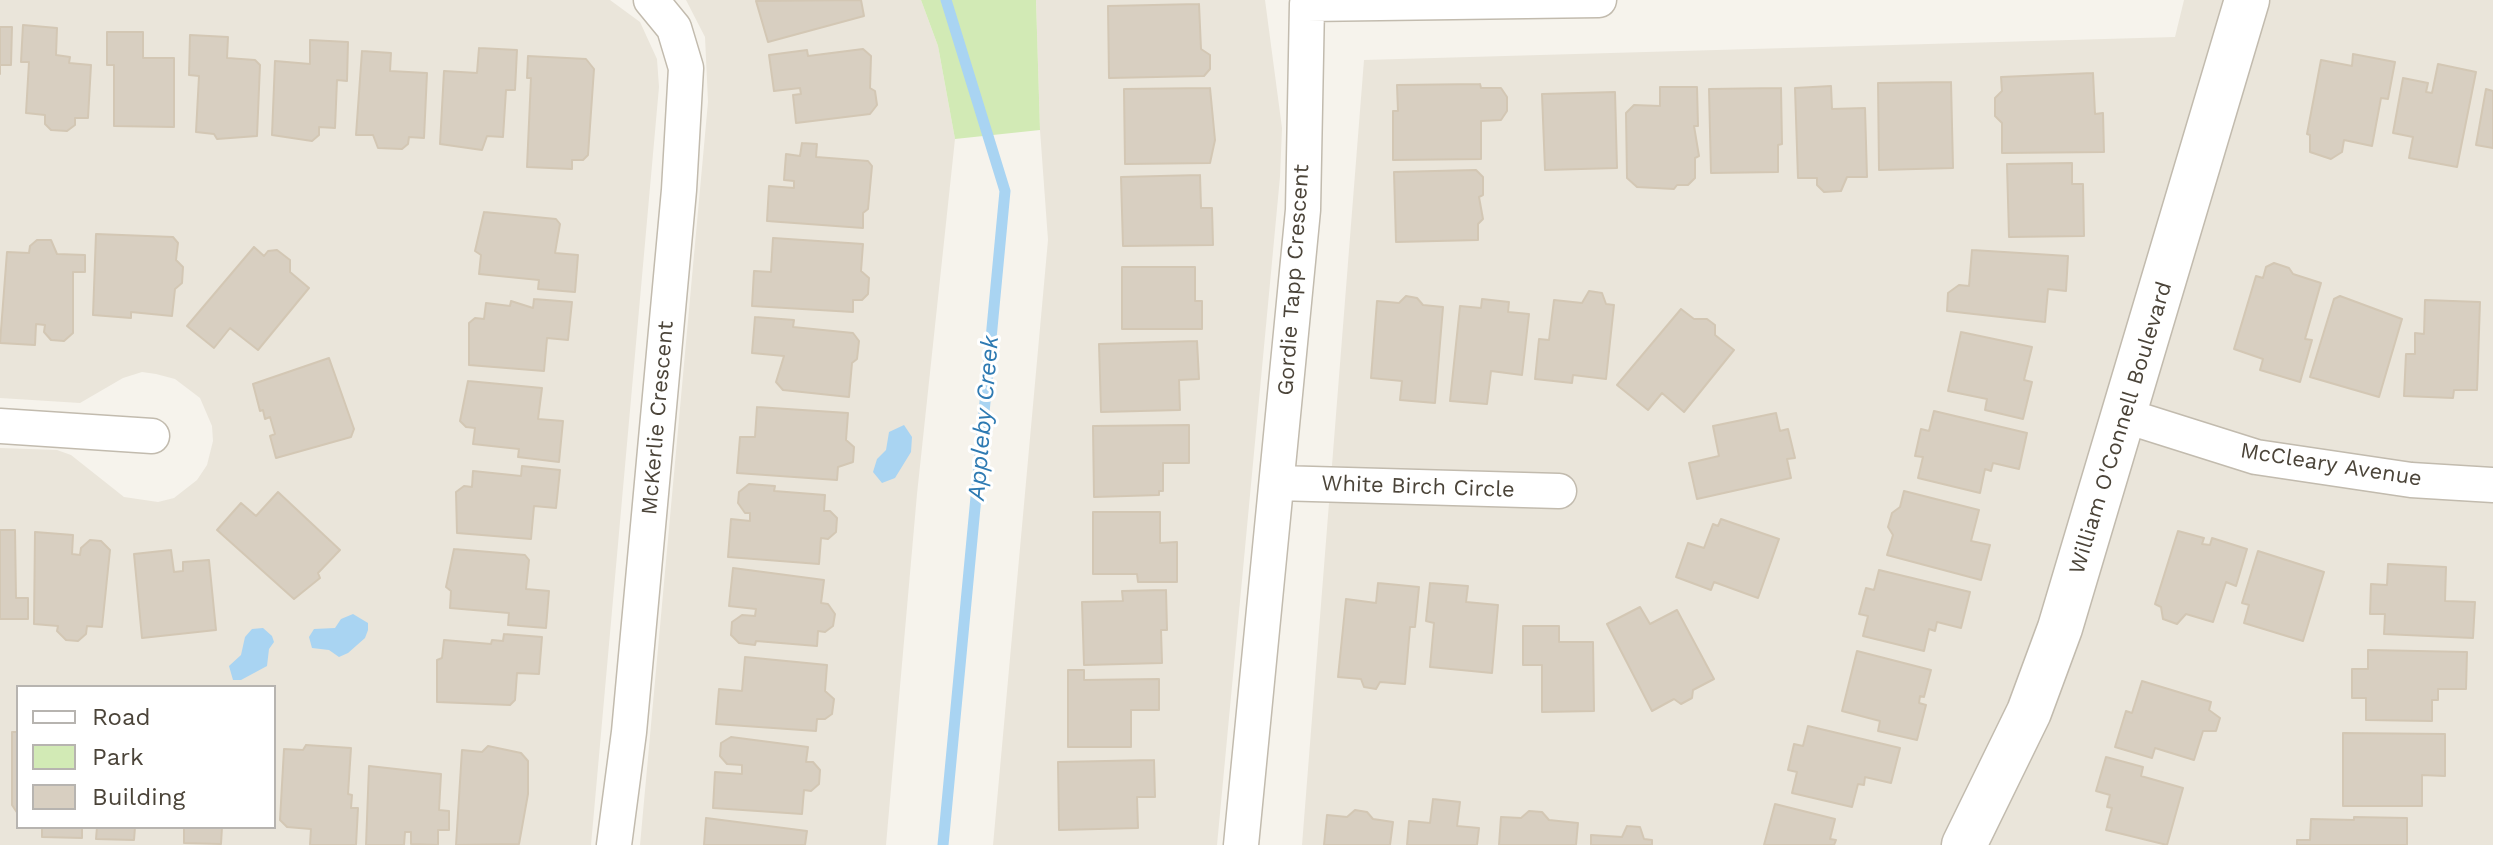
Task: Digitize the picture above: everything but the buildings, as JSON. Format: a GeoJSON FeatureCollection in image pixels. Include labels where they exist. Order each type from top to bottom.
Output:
{"type":"FeatureCollection","features":[{"type":"Feature","properties":{"kind":"street","name":"McKerlie Crescent"},"geometry":{"type":"LineString","coordinates":[[614,845],[629,732],[676,221],[686,68],[674,28],[651,0]]}},
{"type":"Feature","properties":{"kind":"street","name":"Gordie Tapp Crescent"},"geometry":{"type":"LineString","coordinates":[[1241,845],[1303,210],[1306,2],[1599,0]]}},
{"type":"Feature","properties":{"kind":"street","name":"William O'Connell Boulevard"},"geometry":{"type":"LineString","coordinates":[[1964,845],[2029,712],[2060,628],[2126,416],[2247,0]]}},
{"type":"Feature","properties":{"kind":"street","name":"McCleary Avenue"},"geometry":{"type":"LineString","coordinates":[[2126,416],[2256,457],[2411,480],[2493,485]]}},
{"type":"Feature","properties":{"kind":"street"},"geometry":{"type":"LineString","coordinates":[[0,426],[152,436]]}},
{"type":"Feature","properties":{"kind":"street","name":"White Birch Circle"},"geometry":{"type":"LineString","coordinates":[[1277,483],[1559,491]]}},
{"type":"Feature","properties":{"kind":"shaded area"},"geometry":{"type":"Polygon","coordinates":[[[0,0],[610,0],[640,22],[657,59],[659,87],[591,845],[0,845],[0,448],[57,450],[71,455],[124,497],[158,502],[174,498],[197,480],[207,465],[213,441],[212,426],[200,398],[175,379],[142,372],[123,378],[80,403],[0,398],[0,0]]]}},
{"type":"Feature","properties":{"kind":"shaded area"},"geometry":{"type":"Polygon","coordinates":[[[686,0],[921,0],[938,46],[955,139],[917,494],[886,845],[640,845],[708,102],[705,37],[686,0]]]}},
{"type":"Feature","properties":{"kind":"shaded area"},"geometry":{"type":"Polygon","coordinates":[[[1036,0],[1265,0],[1282,128],[1280,177],[1217,845],[993,845],[1048,240],[1040,130],[1036,0]]]}},
{"type":"Feature","properties":{"kind":"shaded area"},"geometry":{"type":"Polygon","coordinates":[[[2184,0],[2493,0],[2493,845],[1302,845],[1364,60],[2175,37],[2184,0]]]}},
{"type":"Feature","properties":{"kind":"green space"},"geometry":{"type":"Polygon","coordinates":[[[921,0],[1036,0],[1040,130],[955,139],[938,46],[921,0]]]}},
{"type":"Feature","properties":{"kind":"water"},"geometry":{"type":"Polygon","coordinates":[[[904,425],[912,437],[911,452],[895,478],[882,483],[873,472],[877,459],[886,450],[889,432],[904,425]]]}},
{"type":"Feature","properties":{"kind":"water"},"geometry":{"type":"Polygon","coordinates":[[[353,614],[368,623],[368,630],[365,638],[348,653],[339,657],[329,650],[312,648],[309,637],[314,629],[335,628],[341,619],[353,614]]]}},
{"type":"Feature","properties":{"kind":"water"},"geometry":{"type":"Polygon","coordinates":[[[263,628],[274,642],[269,649],[267,666],[241,680],[233,680],[229,666],[241,655],[245,637],[252,629],[263,628]]]}},
{"type":"Feature","properties":{"kind":"waterway","name":"Appleby Creek"},"geometry":{"type":"LineString","coordinates":[[943,845],[1005,191],[946,0]]}}]}
